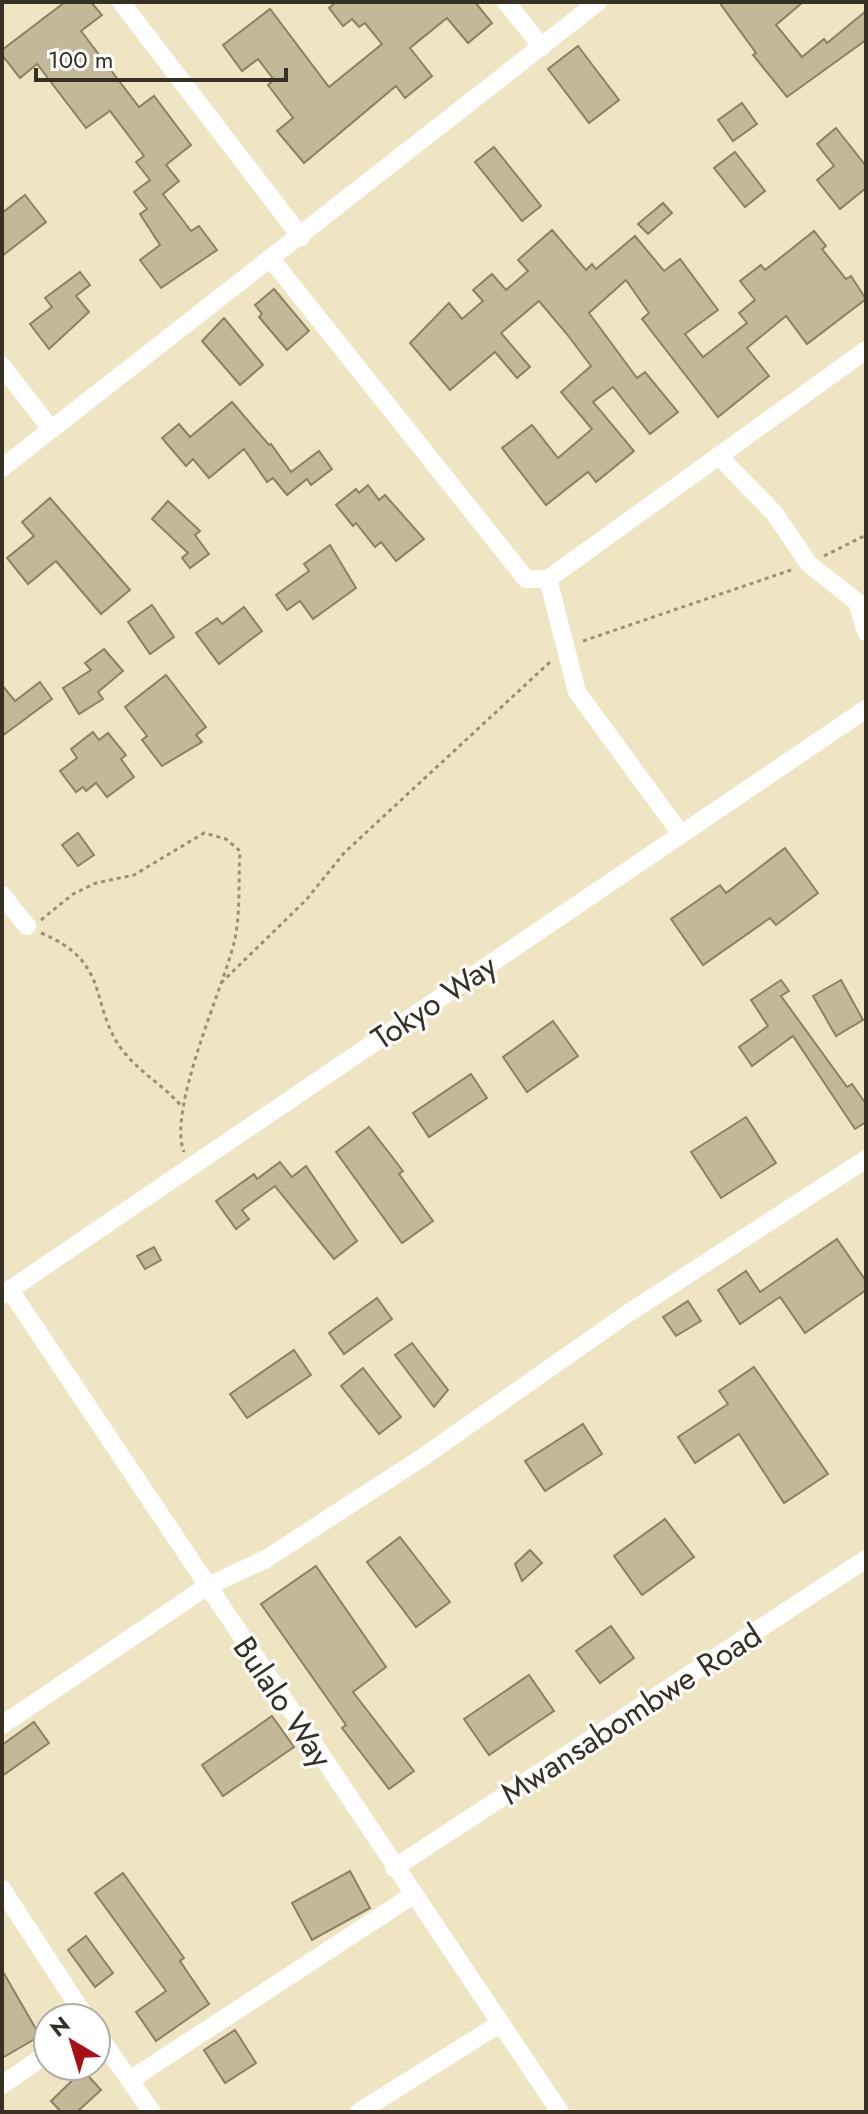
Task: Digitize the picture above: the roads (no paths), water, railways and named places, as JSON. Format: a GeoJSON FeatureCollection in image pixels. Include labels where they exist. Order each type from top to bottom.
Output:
{"type":"FeatureCollection","features":[{"type":"Feature","properties":{"kind":"street"},"geometry":{"type":"LineString","coordinates":[[121,2],[301,237]]}},
{"type":"Feature","properties":{"kind":"street"},"geometry":{"type":"LineString","coordinates":[[506,2],[542,47]]}},
{"type":"Feature","properties":{"kind":"street"},"geometry":{"type":"LineString","coordinates":[[2,468],[598,2]]}},
{"type":"Feature","properties":{"kind":"street"},"geometry":{"type":"LineString","coordinates":[[271,259],[526,579],[548,579],[866,350]]}},
{"type":"Feature","properties":{"kind":"street"},"geometry":{"type":"LineString","coordinates":[[2,366],[51,429]]}},
{"type":"Feature","properties":{"kind":"street"},"geometry":{"type":"LineString","coordinates":[[719,456],[774,513],[809,564],[852,596],[859,606],[866,632]]}},
{"type":"Feature","properties":{"kind":"street"},"geometry":{"type":"LineString","coordinates":[[548,579],[577,692],[681,834]]}},
{"type":"Feature","properties":{"kind":"street","name":"Tokyo Way"},"geometry":{"type":"LineString","coordinates":[[6,1292],[866,709]]}},
{"type":"Feature","properties":{"kind":"street"},"geometry":{"type":"LineString","coordinates":[[2,895],[27,926]]}},
{"type":"Feature","properties":{"kind":"street"},"geometry":{"type":"LineString","coordinates":[[2,1725],[206,1587],[266,1559],[423,1457],[624,1316],[866,1159]]}},
{"type":"Feature","properties":{"kind":"street","name":"Bulalo Way"},"geometry":{"type":"LineString","coordinates":[[6,1292],[560,2112]]}},
{"type":"Feature","properties":{"kind":"street","name":"Mwansabombwe Road"},"geometry":{"type":"LineString","coordinates":[[394,1868],[866,1559]]}},
{"type":"Feature","properties":{"kind":"street"},"geometry":{"type":"LineString","coordinates":[[2,1889],[76,2002]]}},
{"type":"Feature","properties":{"kind":"street"},"geometry":{"type":"LineString","coordinates":[[130,2080],[413,1895]]}},
{"type":"Feature","properties":{"kind":"street"},"geometry":{"type":"LineString","coordinates":[[359,2112],[501,2023]]}},
{"type":"Feature","properties":{"kind":"street"},"geometry":{"type":"LineString","coordinates":[[112,2055],[152,2112]]}},
{"type":"Feature","properties":{"kind":"street"},"geometry":{"type":"LineString","coordinates":[[2,2085],[32,2064]]}}]}
